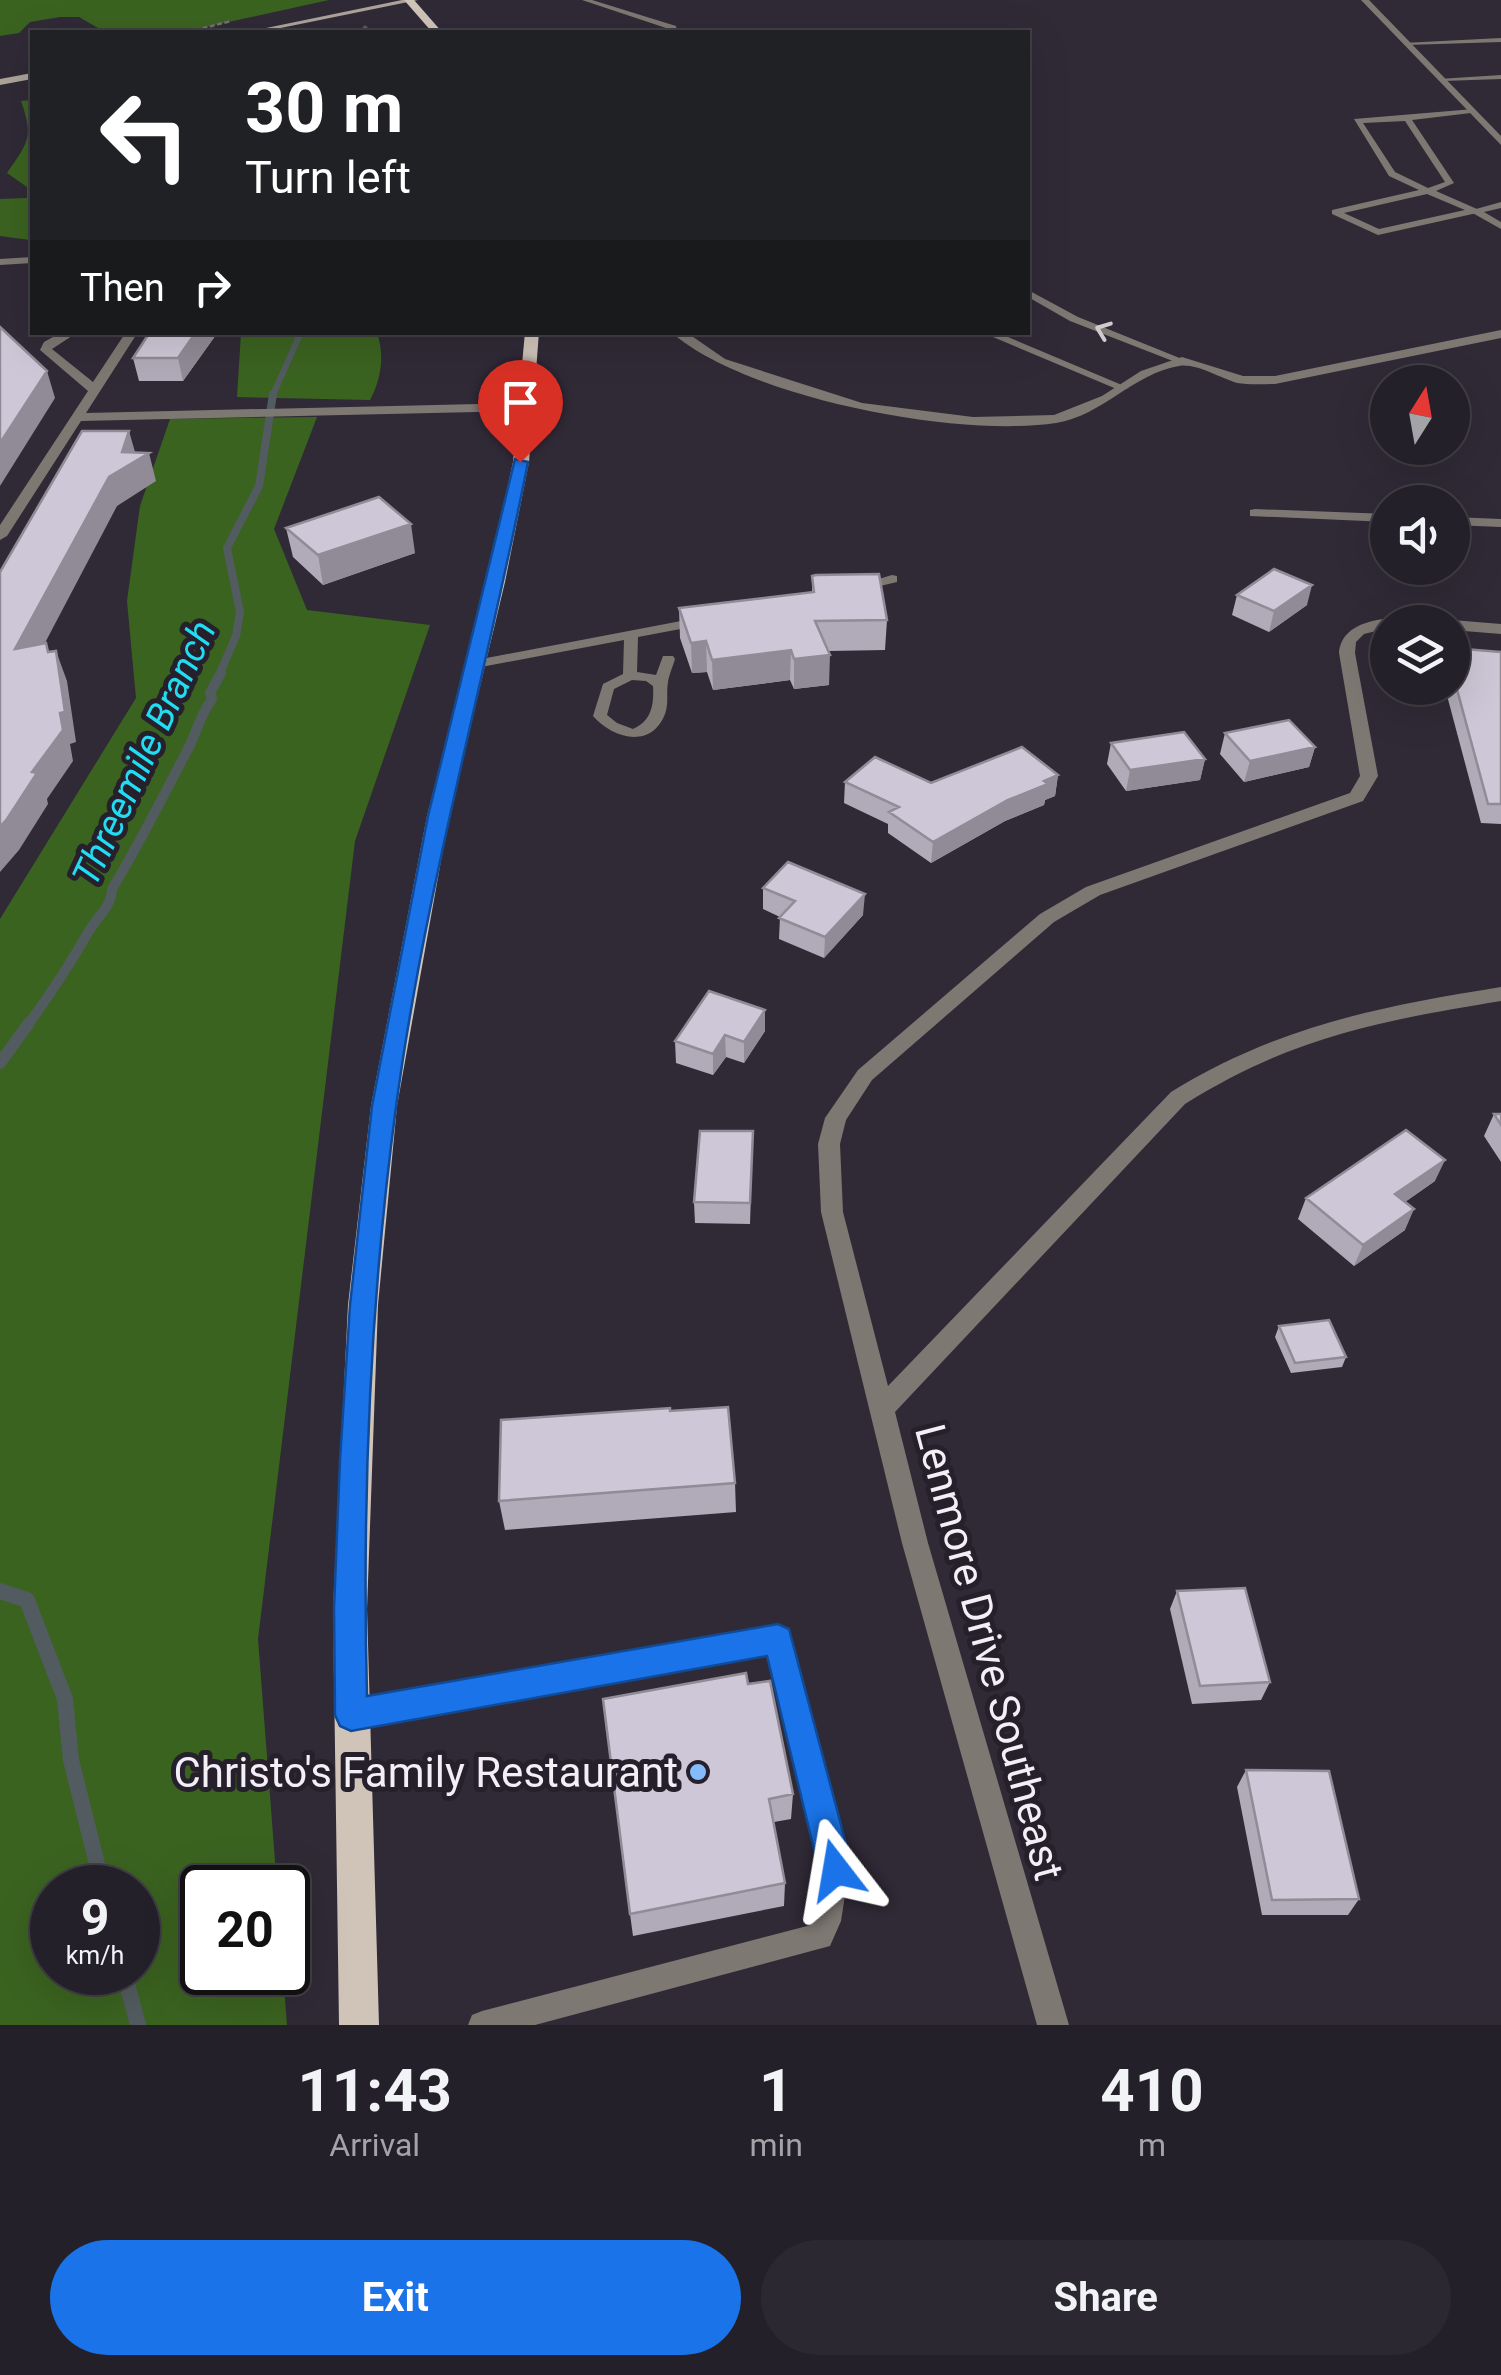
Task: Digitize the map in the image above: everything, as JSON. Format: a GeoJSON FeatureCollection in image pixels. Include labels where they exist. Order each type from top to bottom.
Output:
{"type":"FeatureCollection","features":[{"type":"Feature","properties":{"kind":"main road"},"geometry":{"type":"LineString","coordinates":[[261,30],[411,0],[435,30]]}},
{"type":"Feature","properties":{"kind":"main road"},"geometry":{"type":"LineString","coordinates":[[0,82],[30,76]]}},
{"type":"Feature","properties":{"kind":"main road"},"geometry":{"type":"LineString","coordinates":[[359,2025],[350,1608],[363,1305],[384,1106],[438,816],[520,462],[524,407],[530,392],[532,335]]}},
{"type":"Feature","properties":{"kind":"street"},"geometry":{"type":"LineString","coordinates":[[1365,0],[1472,111],[1495,129],[1501,142]]}},
{"type":"Feature","properties":{"kind":"street"},"geometry":{"type":"LineString","coordinates":[[1474,211],[1501,205]]}},
{"type":"Feature","properties":{"kind":"street"},"geometry":{"type":"LineString","coordinates":[[1474,211],[1501,226]]}},
{"type":"Feature","properties":{"kind":"street"},"geometry":{"type":"LineString","coordinates":[[0,262],[30,260]]}},
{"type":"Feature","properties":{"kind":"street"},"geometry":{"type":"LineString","coordinates":[[682,335],[722,362],[860,407],[973,421],[1056,419],[1145,374],[1182,360],[1242,380],[1276,380],[1501,334]]}},
{"type":"Feature","properties":{"kind":"street"},"geometry":{"type":"LineString","coordinates":[[66,335],[46,350],[96,391]]}},
{"type":"Feature","properties":{"kind":"street"},"geometry":{"type":"LineString","coordinates":[[0,536],[130,335]]}},
{"type":"Feature","properties":{"kind":"street"},"geometry":{"type":"LineString","coordinates":[[78,417],[524,407]]}},
{"type":"Feature","properties":{"kind":"street"},"geometry":{"type":"LineString","coordinates":[[1255,513],[1370,517]]}},
{"type":"Feature","properties":{"kind":"street"},"geometry":{"type":"LineString","coordinates":[[1470,522],[1501,523]]}},
{"type":"Feature","properties":{"kind":"street"},"geometry":{"type":"LineString","coordinates":[[1470,626],[1501,629]]}},
{"type":"Feature","properties":{"kind":"street"},"geometry":{"type":"LineString","coordinates":[[882,1410],[832,1212],[829,1144],[836,1118],[865,1075],[1048,918],[1094,891],[1357,797],[1369,776],[1347,653],[1348,641],[1359,631],[1370,628]]}},
{"type":"Feature","properties":{"kind":"street","name":"Lenmore Drive Southeast"},"geometry":{"type":"LineString","coordinates":[[1053,2025],[915,1543],[882,1410],[1178,1098],[1221,1069],[1306,1032],[1501,994]]}},
{"type":"Feature","properties":{"kind":"lane"},"geometry":{"type":"LineString","coordinates":[[585,0],[673,30]]}},
{"type":"Feature","properties":{"kind":"lane"},"geometry":{"type":"LineString","coordinates":[[1407,43],[1501,40]]}},
{"type":"Feature","properties":{"kind":"lane"},"geometry":{"type":"LineString","coordinates":[[1443,79],[1501,77]]}},
{"type":"Feature","properties":{"kind":"lane"},"geometry":{"type":"LineString","coordinates":[[1472,111],[1357,121],[1392,174],[1474,211]]}},
{"type":"Feature","properties":{"kind":"lane"},"geometry":{"type":"LineString","coordinates":[[1406,118],[1450,183],[1334,212],[1378,232],[1474,211]]}},
{"type":"Feature","properties":{"kind":"lane"},"geometry":{"type":"LineString","coordinates":[[1030,295],[1074,319],[1182,360]]}},
{"type":"Feature","properties":{"kind":"lane"},"geometry":{"type":"LineString","coordinates":[[993,335],[1123,388]]}},
{"type":"Feature","properties":{"kind":"lane"},"geometry":{"type":"LineString","coordinates":[[834,592],[892,579]]}},
{"type":"Feature","properties":{"kind":"lane"},"geometry":{"type":"LineString","coordinates":[[476,664],[664,635],[720,617]]}},
{"type":"Feature","properties":{"kind":"lane"},"geometry":{"type":"LineString","coordinates":[[630,676],[632,637]]}},
{"type":"Feature","properties":{"kind":"lane"},"geometry":{"type":"LineString","coordinates":[[660,684],[630,676],[608,686],[600,716],[610,728],[642,730],[653,725],[660,716],[660,684],[668,659]]}},
{"type":"Feature","properties":{"kind":"lane"},"geometry":{"type":"LineString","coordinates":[[351,1715],[778,1639],[836,1870],[828,1922],[820,1936],[482,2025]]}},
{"type":"Feature","properties":{"kind":"green space"},"geometry":{"type":"Polygon","coordinates":[[[0,0],[329,0],[192,30],[102,30],[79,17],[60,17],[30,22],[19,33],[0,36],[0,0]]]}},
{"type":"Feature","properties":{"kind":"green space"},"geometry":{"type":"Polygon","coordinates":[[[30,100],[30,240],[0,236],[0,199],[27,198],[27,187],[7,173],[27,139],[21,101],[30,100]]]}},
{"type":"Feature","properties":{"kind":"green space"},"geometry":{"type":"Polygon","coordinates":[[[241,335],[378,335],[381,359],[370,400],[237,397],[241,335]]]}},
{"type":"Feature","properties":{"kind":"green space"},"geometry":{"type":"Polygon","coordinates":[[[317,417],[274,529],[307,610],[430,625],[355,841],[258,1639],[275,1865],[180,1865],[180,1995],[285,1995],[287,2025],[0,2025],[0,919],[136,698],[127,601],[140,506],[170,419],[317,417]]]}},
{"type":"Feature","properties":{"kind":"building"},"geometry":{"type":"Polygon","coordinates":[[[0,327],[47,371],[0,443],[0,327]]]}},
{"type":"Feature","properties":{"kind":"building"},"geometry":{"type":"Polygon","coordinates":[[[148,335],[194,335],[178,358],[133,358],[148,335]]]}},
{"type":"Feature","properties":{"kind":"building"},"geometry":{"type":"Polygon","coordinates":[[[82,431],[129,431],[122,452],[149,453],[109,477],[15,649],[46,643],[48,652],[56,651],[65,712],[60,713],[63,730],[32,772],[37,773],[0,827],[0,572],[82,431]]]}},
{"type":"Feature","properties":{"kind":"building"},"geometry":{"type":"Polygon","coordinates":[[[379,497],[411,524],[318,555],[286,528],[379,497]]]}},
{"type":"Feature","properties":{"kind":"building"},"geometry":{"type":"Polygon","coordinates":[[[1274,569],[1312,585],[1274,611],[1237,595],[1274,569]]]}},
{"type":"Feature","properties":{"kind":"building"},"geometry":{"type":"Polygon","coordinates":[[[879,574],[887,620],[815,621],[830,655],[794,659],[791,650],[712,660],[706,641],[691,643],[679,608],[814,592],[812,576],[816,575],[879,574]]]}},
{"type":"Feature","properties":{"kind":"building"},"geometry":{"type":"Polygon","coordinates":[[[1470,649],[1501,652],[1501,804],[1488,804],[1461,705],[1470,705],[1470,649]]]}},
{"type":"Feature","properties":{"kind":"building"},"geometry":{"type":"Polygon","coordinates":[[[1289,720],[1315,747],[1250,761],[1225,733],[1289,720]]]}},
{"type":"Feature","properties":{"kind":"building"},"geometry":{"type":"Polygon","coordinates":[[[1184,732],[1205,759],[1130,770],[1111,743],[1184,732]]]}},
{"type":"Feature","properties":{"kind":"building"},"geometry":{"type":"Polygon","coordinates":[[[1022,747],[1058,775],[1044,781],[1048,784],[1008,800],[933,842],[889,812],[899,807],[845,782],[875,757],[931,783],[1022,747]]]}},
{"type":"Feature","properties":{"kind":"building"},"geometry":{"type":"Polygon","coordinates":[[[788,862],[865,894],[825,937],[779,918],[795,901],[763,888],[788,862]]]}},
{"type":"Feature","properties":{"kind":"building"},"geometry":{"type":"Polygon","coordinates":[[[709,991],[765,1010],[744,1042],[725,1035],[713,1054],[675,1041],[709,991]]]}},
{"type":"Feature","properties":{"kind":"building"},"geometry":{"type":"Polygon","coordinates":[[[1406,1130],[1445,1160],[1395,1194],[1414,1209],[1363,1245],[1306,1198],[1406,1130]]]}},
{"type":"Feature","properties":{"kind":"building"},"geometry":{"type":"Polygon","coordinates":[[[700,1131],[753,1131],[750,1203],[694,1202],[700,1131]]]}},
{"type":"Feature","properties":{"kind":"building"},"geometry":{"type":"Polygon","coordinates":[[[1329,1320],[1346,1357],[1295,1363],[1279,1326],[1329,1320]]]}},
{"type":"Feature","properties":{"kind":"building"},"geometry":{"type":"Polygon","coordinates":[[[728,1407],[735,1483],[499,1501],[501,1420],[728,1407]]]}},
{"type":"Feature","properties":{"kind":"building"},"geometry":{"type":"Polygon","coordinates":[[[1245,1588],[1270,1682],[1200,1686],[1177,1591],[1245,1588]]]}},
{"type":"Feature","properties":{"kind":"building","name":"Christo's Family Restaurant"},"geometry":{"type":"Polygon","coordinates":[[[746,1673],[748,1684],[770,1681],[793,1794],[769,1799],[785,1883],[630,1914],[603,1699],[746,1673]]]}},
{"type":"Feature","properties":{"kind":"building"},"geometry":{"type":"Polygon","coordinates":[[[1246,1770],[1329,1771],[1359,1899],[1272,1900],[1246,1770]]]}},
{"type":"Feature","properties":{"kind":"waterway","name":"Threemile Branch"},"geometry":{"type":"LineString","coordinates":[[273,395],[300,335]]}},
{"type":"Feature","properties":{"kind":"waterway","name":"Threemile Branch"},"geometry":{"type":"LineString","coordinates":[[219,675],[236,636],[240,612],[227,548],[259,486],[273,395]]}},
{"type":"Feature","properties":{"kind":"waterway","name":"Threemile Branch"},"geometry":{"type":"LineString","coordinates":[[27,1026],[107,906],[112,889],[191,743],[221,673]]}},
{"type":"Feature","properties":{"kind":"waterway","name":"Threemile Branch"},"geometry":{"type":"LineString","coordinates":[[0,1063],[29,1023]]}},
{"type":"Feature","properties":{"kind":"waterway","name":"Threemile Branch"},"geometry":{"type":"LineString","coordinates":[[0,1591],[27,1600],[65,1699],[71,1760],[97,1865]]}},
{"type":"Feature","properties":{"kind":"waterway","name":"Threemile Branch"},"geometry":{"type":"LineString","coordinates":[[130,1995],[138,2025]]}},
{"type":"Feature","properties":{"kind":"place","name":"Christo's Family Restaurant"},"geometry":{"type":"Point","coordinates":[698,1772]}},
{"type":"Feature","properties":{"kind":"route"},"geometry":{"type":"LineString","coordinates":[[520,462],[496,582],[438,816],[384,1106],[363,1305],[350,1608],[351,1715],[778,1639],[836,1870]]}}]}
